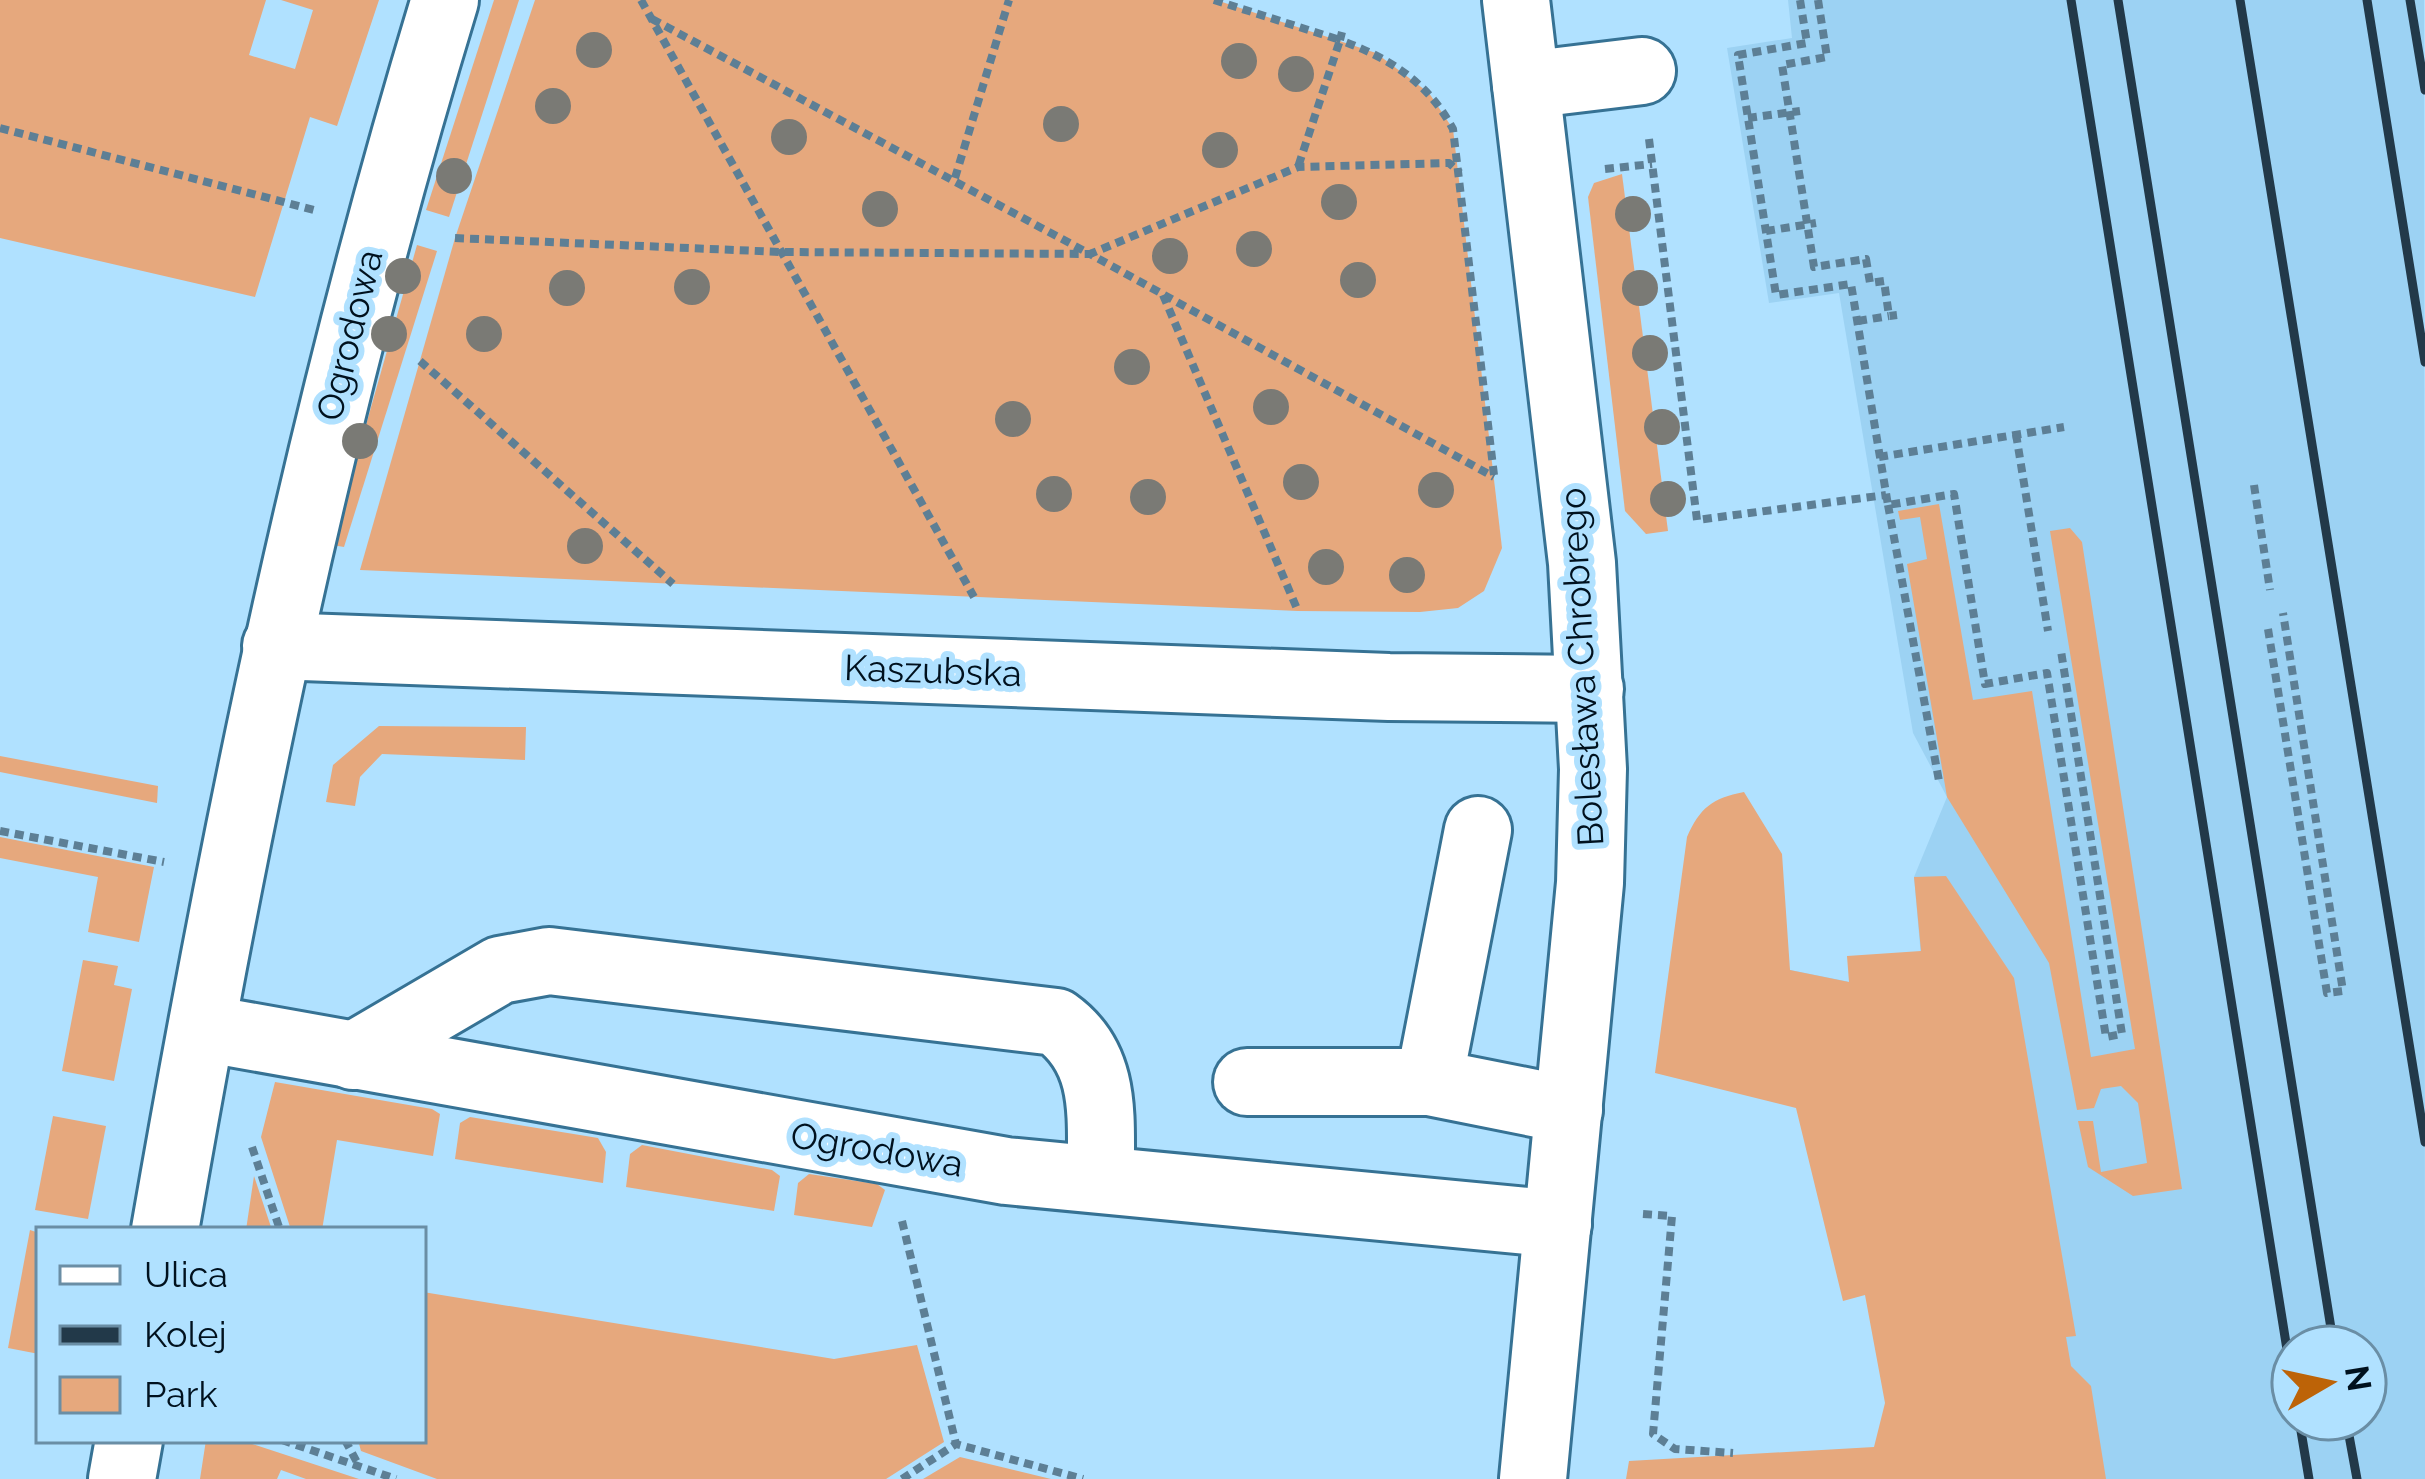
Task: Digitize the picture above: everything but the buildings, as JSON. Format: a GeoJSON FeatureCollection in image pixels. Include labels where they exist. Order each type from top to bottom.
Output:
{"type":"FeatureCollection","features":[{"type":"Feature","properties":{"kind":"street","name":"Ogrodowa"},"geometry":{"type":"LineString","coordinates":[[166,1227],[276,646],[346,341],[445,0]]}},
{"type":"Feature","properties":{"kind":"street","name":"Bolesława Chrobrego"},"geometry":{"type":"LineString","coordinates":[[1506,3],[1526,85],[1582,563],[1590,689],[1592,856],[1533,1479]]}},
{"type":"Feature","properties":{"kind":"street"},"geometry":{"type":"LineString","coordinates":[[1526,85],[1642,71]]}},
{"type":"Feature","properties":{"kind":"street","name":"Kaszubska"},"geometry":{"type":"LineString","coordinates":[[276,646],[1405,687],[1590,689]]}},
{"type":"Feature","properties":{"kind":"street"},"geometry":{"type":"LineString","coordinates":[[1429,1082],[1478,830]]}},
{"type":"Feature","properties":{"kind":"street"},"geometry":{"type":"LineString","coordinates":[[352,1056],[500,970],[549,961],[1056,1022],[1078,1038],[1095,1065],[1101,1179]]}},
{"type":"Feature","properties":{"kind":"street","name":"Ogrodowa"},"geometry":{"type":"LineString","coordinates":[[203,1028],[1006,1171],[1558,1224]]}},
{"type":"Feature","properties":{"kind":"street"},"geometry":{"type":"LineString","coordinates":[[1247,1082],[1429,1082],[1569,1110]]}},
{"type":"Feature","properties":{"kind":"street"},"geometry":{"type":"LineString","coordinates":[[122,1479],[128,1443]]}},
{"type":"Feature","properties":{"kind":"path"},"geometry":{"type":"LineString","coordinates":[[641,0],[974,597]]}},
{"type":"Feature","properties":{"kind":"path"},"geometry":{"type":"LineString","coordinates":[[955,178],[1009,0]]}},
{"type":"Feature","properties":{"kind":"path"},"geometry":{"type":"LineString","coordinates":[[652,19],[955,178],[1494,477],[1454,129],[1429,93],[1376,53],[1341,36],[1214,0]]}},
{"type":"Feature","properties":{"kind":"path"},"geometry":{"type":"LineString","coordinates":[[1800,0],[1807,43],[1738,55],[1776,295],[1850,284],[1939,781]]}},
{"type":"Feature","properties":{"kind":"path"},"geometry":{"type":"LineString","coordinates":[[1818,0],[1827,57],[1782,64],[1795,112],[1814,267],[1866,259],[1870,283],[1884,281],[1893,315],[1858,321]]}},
{"type":"Feature","properties":{"kind":"path"},"geometry":{"type":"LineString","coordinates":[[1298,167],[1341,36]]}},
{"type":"Feature","properties":{"kind":"path"},"geometry":{"type":"LineString","coordinates":[[1642,71],[1697,520],[1954,494],[1985,684],[2047,674],[2107,1037],[2122,1034],[2061,652]]}},
{"type":"Feature","properties":{"kind":"path"},"geometry":{"type":"LineString","coordinates":[[1748,118],[1795,112]]}},
{"type":"Feature","properties":{"kind":"path"},"geometry":{"type":"LineString","coordinates":[[0,128],[319,211]]}},
{"type":"Feature","properties":{"kind":"path"},"geometry":{"type":"LineString","coordinates":[[455,238],[781,252],[1090,254],[1298,167],[1450,164],[1460,173]]}},
{"type":"Feature","properties":{"kind":"path"},"geometry":{"type":"LineString","coordinates":[[1585,171],[1652,164]]}},
{"type":"Feature","properties":{"kind":"path"},"geometry":{"type":"LineString","coordinates":[[1766,231],[1812,224]]}},
{"type":"Feature","properties":{"kind":"path"},"geometry":{"type":"LineString","coordinates":[[1163,294],[1298,611]]}},
{"type":"Feature","properties":{"kind":"path"},"geometry":{"type":"LineString","coordinates":[[420,361],[673,584]]}},
{"type":"Feature","properties":{"kind":"path"},"geometry":{"type":"LineString","coordinates":[[1879,458],[2064,427]]}},
{"type":"Feature","properties":{"kind":"path"},"geometry":{"type":"LineString","coordinates":[[2016,434],[2048,631]]}},
{"type":"Feature","properties":{"kind":"path"},"geometry":{"type":"LineString","coordinates":[[2254,484],[2270,590]]}},
{"type":"Feature","properties":{"kind":"path"},"geometry":{"type":"LineString","coordinates":[[2268,629],[2327,993],[2343,991],[2283,613]]}},
{"type":"Feature","properties":{"kind":"path"},"geometry":{"type":"LineString","coordinates":[[0,830],[166,862]]}},
{"type":"Feature","properties":{"kind":"path"},"geometry":{"type":"LineString","coordinates":[[251,1145],[279,1227]]}},
{"type":"Feature","properties":{"kind":"path"},"geometry":{"type":"LineString","coordinates":[[885,1150],[956,1444]]}},
{"type":"Feature","properties":{"kind":"path"},"geometry":{"type":"LineString","coordinates":[[1643,1214],[1672,1216],[1653,1433],[1675,1449],[1733,1453]]}},
{"type":"Feature","properties":{"kind":"path"},"geometry":{"type":"LineString","coordinates":[[291,1443],[396,1479]]}},
{"type":"Feature","properties":{"kind":"path"},"geometry":{"type":"LineString","coordinates":[[349,1443],[359,1467]]}},
{"type":"Feature","properties":{"kind":"path"},"geometry":{"type":"LineString","coordinates":[[902,1479],[956,1444],[1083,1479]]}},
{"type":"Feature","properties":{"kind":"shaded area"},"geometry":{"type":"Polygon","coordinates":[[[1788,0],[2424,0],[2425,1479],[1962,1479],[1790,970],[1850,982],[1923,980],[1914,877],[1947,797],[1913,733],[1839,293],[1769,303],[1727,48],[1792,38],[1788,0]]]}},
{"type":"Feature","properties":{"kind":"green space"},"geometry":{"type":"Polygon","coordinates":[[[0,0],[266,0],[249,55],[295,69],[313,10],[281,0],[379,0],[337,126],[310,117],[255,297],[0,238],[0,0]]]}},
{"type":"Feature","properties":{"kind":"green space"},"geometry":{"type":"Polygon","coordinates":[[[494,0],[519,0],[449,217],[426,210],[494,0]]]}},
{"type":"Feature","properties":{"kind":"green space"},"geometry":{"type":"Polygon","coordinates":[[[535,0],[1216,0],[1376,53],[1429,93],[1453,129],[1502,548],[1484,591],[1458,608],[1298,611],[360,570],[455,238],[535,0]]]}},
{"type":"Feature","properties":{"kind":"green space"},"geometry":{"type":"Polygon","coordinates":[[[1622,174],[1668,531],[1646,534],[1625,511],[1588,197],[1594,183],[1622,174]]]}},
{"type":"Feature","properties":{"kind":"green space"},"geometry":{"type":"Polygon","coordinates":[[[417,245],[437,251],[344,547],[332,545],[417,245]]]}},
{"type":"Feature","properties":{"kind":"green space"},"geometry":{"type":"Polygon","coordinates":[[[1939,504],[1973,700],[2032,691],[2091,1057],[2135,1049],[2050,531],[2070,528],[2082,542],[2182,1189],[2133,1196],[2088,1167],[2078,1121],[2093,1121],[2101,1172],[2147,1163],[2138,1103],[2121,1086],[2101,1089],[2094,1108],[2077,1110],[2049,963],[1947,797],[1907,564],[1927,559],[1920,517],[1900,520],[1898,511],[1939,504]]]}},
{"type":"Feature","properties":{"kind":"green space"},"geometry":{"type":"Polygon","coordinates":[[[379,726],[526,727],[525,760],[382,754],[360,777],[355,806],[326,802],[333,765],[379,726]]]}},
{"type":"Feature","properties":{"kind":"green space"},"geometry":{"type":"Polygon","coordinates":[[[0,756],[158,786],[157,803],[0,772],[0,756]]]}},
{"type":"Feature","properties":{"kind":"green space"},"geometry":{"type":"Polygon","coordinates":[[[1744,792],[1782,854],[1790,970],[1849,982],[1847,956],[1921,951],[1914,877],[1946,876],[2014,978],[2076,1336],[2066,1337],[2071,1366],[2091,1386],[2106,1479],[1626,1479],[1629,1461],[1874,1447],[1885,1403],[1865,1295],[1843,1301],[1796,1108],[1655,1073],[1687,837],[1708,806],[1744,792]]]}},
{"type":"Feature","properties":{"kind":"green space"},"geometry":{"type":"Polygon","coordinates":[[[0,837],[154,867],[139,942],[88,932],[98,877],[0,858],[0,837]]]}},
{"type":"Feature","properties":{"kind":"green space"},"geometry":{"type":"Polygon","coordinates":[[[83,960],[118,966],[114,985],[132,989],[114,1081],[62,1071],[83,960]]]}},
{"type":"Feature","properties":{"kind":"green space"},"geometry":{"type":"Polygon","coordinates":[[[275,1082],[440,1114],[433,1156],[337,1140],[322,1227],[290,1227],[261,1137],[275,1082]]]}},
{"type":"Feature","properties":{"kind":"green space"},"geometry":{"type":"Polygon","coordinates":[[[53,1116],[106,1126],[88,1219],[35,1210],[53,1116]]]}},
{"type":"Feature","properties":{"kind":"green space"},"geometry":{"type":"Polygon","coordinates":[[[470,1117],[598,1138],[606,1152],[603,1183],[455,1159],[460,1123],[470,1117]]]}},
{"type":"Feature","properties":{"kind":"green space"},"geometry":{"type":"Polygon","coordinates":[[[642,1145],[772,1170],[780,1176],[774,1211],[626,1187],[630,1154],[642,1145]]]}},
{"type":"Feature","properties":{"kind":"green space"},"geometry":{"type":"Polygon","coordinates":[[[809,1174],[877,1184],[885,1190],[872,1227],[794,1215],[798,1183],[809,1174]]]}},
{"type":"Feature","properties":{"kind":"green space"},"geometry":{"type":"Polygon","coordinates":[[[254,1176],[271,1227],[246,1227],[254,1176]]]}},
{"type":"Feature","properties":{"kind":"green space"},"geometry":{"type":"Polygon","coordinates":[[[30,1230],[36,1232],[36,1353],[8,1348],[30,1230]]]}},
{"type":"Feature","properties":{"kind":"green space"},"geometry":{"type":"Polygon","coordinates":[[[426,1292],[834,1359],[917,1345],[944,1442],[886,1479],[437,1479],[361,1451],[359,1443],[426,1443],[426,1292]]]}},
{"type":"Feature","properties":{"kind":"green space"},"geometry":{"type":"Polygon","coordinates":[[[206,1443],[249,1443],[359,1479],[306,1479],[281,1470],[277,1479],[200,1479],[206,1443]]]}},
{"type":"Feature","properties":{"kind":"green space"},"geometry":{"type":"Polygon","coordinates":[[[960,1457],[1051,1479],[923,1479],[960,1457]]]}},
{"type":"Feature","properties":{"kind":"railway"},"geometry":{"type":"LineString","coordinates":[[2071,0],[2283,1323]]}},
{"type":"Feature","properties":{"kind":"railway"},"geometry":{"type":"LineString","coordinates":[[2118,0],[2330,1323]]}},
{"type":"Feature","properties":{"kind":"railway"},"geometry":{"type":"LineString","coordinates":[[2240,0],[2425,1142]]}},
{"type":"Feature","properties":{"kind":"railway"},"geometry":{"type":"LineString","coordinates":[[2367,0],[2425,362]]}},
{"type":"Feature","properties":{"kind":"railway"},"geometry":{"type":"LineString","coordinates":[[2410,0],[2425,90]]}},
{"type":"Feature","properties":{"kind":"railway"},"geometry":{"type":"LineString","coordinates":[[2303,1443],[2309,1479]]}},
{"type":"Feature","properties":{"kind":"railway"},"geometry":{"type":"LineString","coordinates":[[2350,1443],[2357,1479]]}}]}
